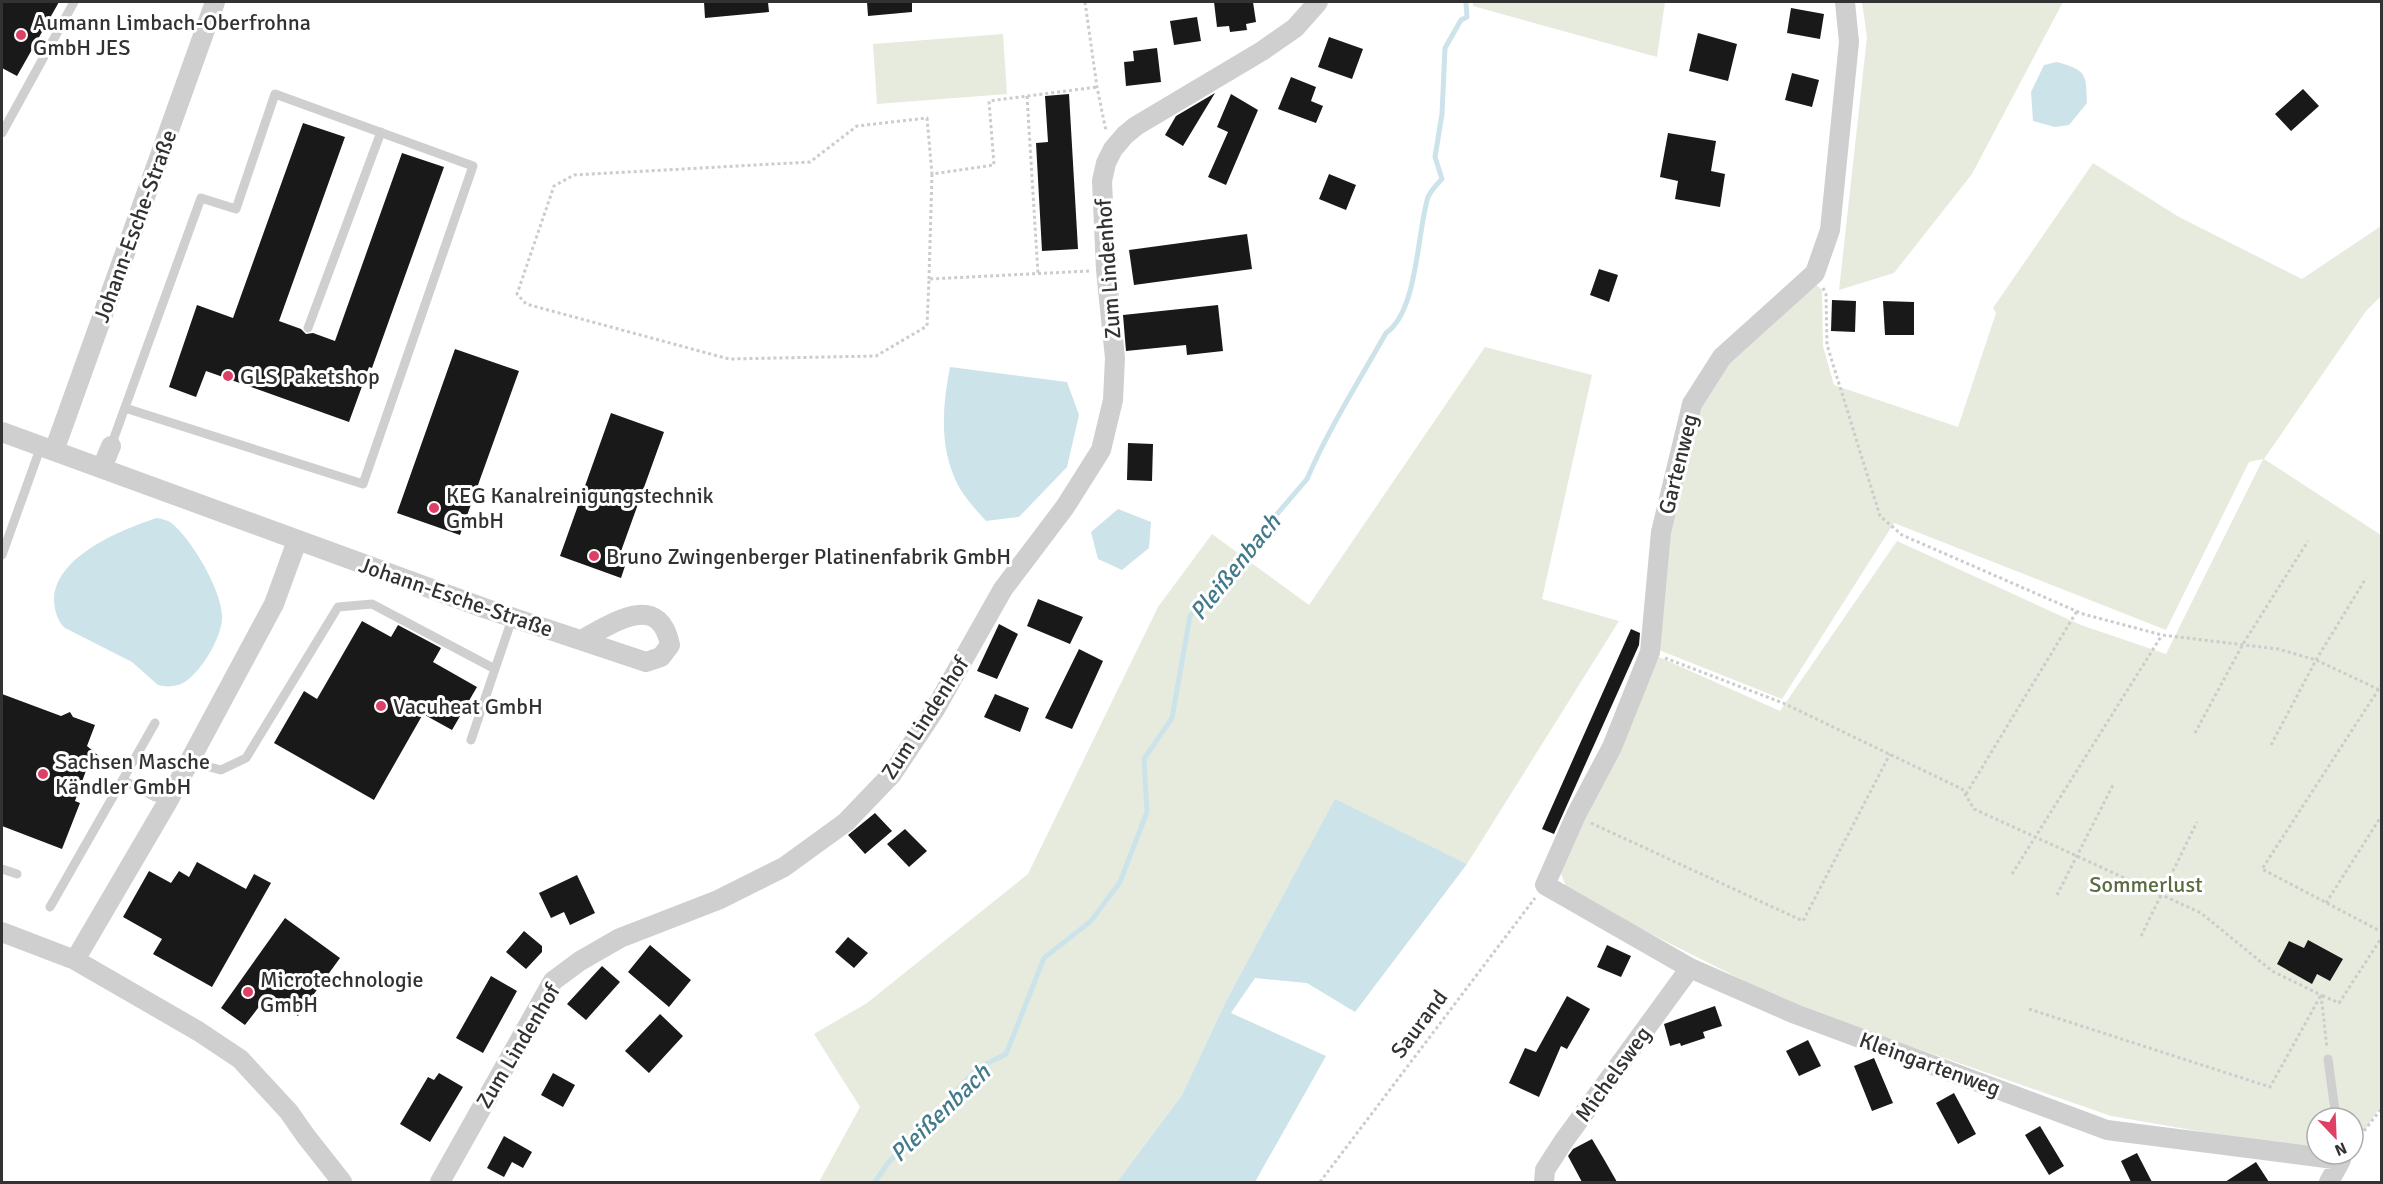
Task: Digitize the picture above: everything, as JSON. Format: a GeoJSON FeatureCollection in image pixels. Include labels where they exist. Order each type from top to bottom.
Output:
{"type":"FeatureCollection","features":[{"type":"Feature","properties":{"kind":"street","name":"Johann-Esche-Straße"},"geometry":{"type":"LineString","coordinates":[[47,448],[215,2]]}},
{"type":"Feature","properties":{"kind":"street","name":"Zum Lindenhof"},"geometry":{"type":"LineString","coordinates":[[440,1182],[553,981],[580,961],[620,938],[718,900],[784,867],[846,822],[892,774],[934,711],[1003,589],[1065,507],[1101,450],[1113,400],[1115,358],[1106,270],[1102,181],[1113,149],[1136,126],[1262,51],[1295,28],[1318,2]]}},
{"type":"Feature","properties":{"kind":"street","name":"Gartenweg"},"geometry":{"type":"LineString","coordinates":[[1545,885],[1576,815],[1612,747],[1650,652],[1661,532],[1692,404],[1722,357],[1815,273],[1830,230],[1850,42],[1845,2]]}},
{"type":"Feature","properties":{"kind":"street","name":"Johann-Esche-Straße"},"geometry":{"type":"LineString","coordinates":[[2,432],[511,623],[581,640]]}},
{"type":"Feature","properties":{"kind":"street"},"geometry":{"type":"LineString","coordinates":[[102,468],[111,446]]}},
{"type":"Feature","properties":{"kind":"street"},"geometry":{"type":"LineString","coordinates":[[75,960],[161,800],[196,762],[274,604],[297,541]]}},
{"type":"Feature","properties":{"kind":"street","name":"Kleingartenweg"},"geometry":{"type":"LineString","coordinates":[[1545,885],[1690,968],[1795,1014],[2107,1130],[2305,1149]]}},
{"type":"Feature","properties":{"kind":"street"},"geometry":{"type":"LineString","coordinates":[[2,932],[75,960],[198,1030],[240,1059],[290,1112],[342,1182]]}},
{"type":"Feature","properties":{"kind":"street","name":"Michelsweg"},"geometry":{"type":"LineString","coordinates":[[1544,1182],[1545,1170],[1563,1142],[1690,968]]}},
{"type":"Feature","properties":{"kind":"street"},"geometry":{"type":"LineString","coordinates":[[2329,1182],[2338,1166]]}},
{"type":"Feature","properties":{"kind":"lane"},"geometry":{"type":"LineString","coordinates":[[2,133],[74,2]]}},
{"type":"Feature","properties":{"kind":"lane"},"geometry":{"type":"LineString","coordinates":[[111,446],[201,198],[236,208],[275,94],[473,166],[363,484],[125,408]]}},
{"type":"Feature","properties":{"kind":"lane"},"geometry":{"type":"LineString","coordinates":[[309,328],[381,132]]}},
{"type":"Feature","properties":{"kind":"lane"},"geometry":{"type":"LineString","coordinates":[[2,555],[5,532],[47,448]]}},
{"type":"Feature","properties":{"kind":"lane"},"geometry":{"type":"LineString","coordinates":[[196,762],[221,771],[246,758],[338,607],[372,604],[495,669]]}},
{"type":"Feature","properties":{"kind":"lane"},"geometry":{"type":"LineString","coordinates":[[471,740],[511,623]]}},
{"type":"Feature","properties":{"kind":"lane"},"geometry":{"type":"LineString","coordinates":[[50,907],[156,723]]}},
{"type":"Feature","properties":{"kind":"lane"},"geometry":{"type":"LineString","coordinates":[[123,780],[161,800]]}},
{"type":"Feature","properties":{"kind":"lane"},"geometry":{"type":"LineString","coordinates":[[2,869],[17,874]]}},
{"type":"Feature","properties":{"kind":"lane"},"geometry":{"type":"LineString","coordinates":[[2328,1059],[2334,1106]]}},
{"type":"Feature","properties":{"kind":"path"},"geometry":{"type":"LineString","coordinates":[[1085,2],[1103,123],[1113,149]]}},
{"type":"Feature","properties":{"kind":"path"},"geometry":{"type":"LineString","coordinates":[[932,174],[994,165],[989,101],[1097,87]]}},
{"type":"Feature","properties":{"kind":"path"},"geometry":{"type":"LineString","coordinates":[[1027,96],[1038,274]]}},
{"type":"Feature","properties":{"kind":"path"},"geometry":{"type":"LineString","coordinates":[[927,118],[932,174],[929,279],[927,326],[876,356],[729,359],[526,304],[517,294],[554,186],[574,175],[810,162],[857,126],[927,118]]}},
{"type":"Feature","properties":{"kind":"path"},"geometry":{"type":"LineString","coordinates":[[929,279],[1106,270]]}},
{"type":"Feature","properties":{"kind":"path"},"geometry":{"type":"LineString","coordinates":[[1815,273],[1826,294],[1827,345],[1880,516],[1902,535],[2077,611],[2162,635],[2278,649],[2316,660],[2380,690]]}},
{"type":"Feature","properties":{"kind":"path"},"geometry":{"type":"LineString","coordinates":[[2195,733],[2243,644],[2308,541]]}},
{"type":"Feature","properties":{"kind":"path"},"geometry":{"type":"LineString","coordinates":[[2271,745],[2316,660],[2366,578]]}},
{"type":"Feature","properties":{"kind":"path"},"geometry":{"type":"LineString","coordinates":[[1966,795],[2077,611]]}},
{"type":"Feature","properties":{"kind":"path"},"geometry":{"type":"LineString","coordinates":[[2012,874],[2162,635]]}},
{"type":"Feature","properties":{"kind":"path"},"geometry":{"type":"LineString","coordinates":[[1650,652],[1783,703],[1962,789],[1974,809],[2201,913],[2271,971],[2339,1004],[2382,935],[2262,869],[2382,684]]}},
{"type":"Feature","properties":{"kind":"path"},"geometry":{"type":"LineString","coordinates":[[1576,815],[1803,921],[1890,754]]}},
{"type":"Feature","properties":{"kind":"path"},"geometry":{"type":"LineString","coordinates":[[2057,896],[2113,785]]}},
{"type":"Feature","properties":{"kind":"path"},"geometry":{"type":"LineString","coordinates":[[2326,903],[2382,815]]}},
{"type":"Feature","properties":{"kind":"path"},"geometry":{"type":"LineString","coordinates":[[2141,936],[2197,822]]}},
{"type":"Feature","properties":{"kind":"path","name":"Saurand"},"geometry":{"type":"LineString","coordinates":[[1320,1182],[1545,885]]}},
{"type":"Feature","properties":{"kind":"path"},"geometry":{"type":"LineString","coordinates":[[2029,1009],[2270,1088],[2321,995]]}},
{"type":"Feature","properties":{"kind":"path"},"geometry":{"type":"LineString","coordinates":[[2321,995],[2328,1059]]}},
{"type":"Feature","properties":{"kind":"path"},"geometry":{"type":"LineString","coordinates":[[2365,1129],[2382,1108]]}},
{"type":"Feature","properties":{"kind":"green space"},"geometry":{"type":"Polygon","coordinates":[[[1473,2],[1665,2],[1657,57],[1473,6],[1473,2]]]}},
{"type":"Feature","properties":{"kind":"green space"},"geometry":{"type":"Polygon","coordinates":[[[1862,2],[2063,2],[1972,174],[1894,273],[1839,290],[1867,37],[1862,2]]]}},
{"type":"Feature","properties":{"kind":"green space"},"geometry":{"type":"Polygon","coordinates":[[[1003,34],[1007,94],[877,104],[873,44],[1003,34]]]}},
{"type":"Feature","properties":{"kind":"green space","name":"Sommerlust"},"geometry":{"type":"Polygon","coordinates":[[[2093,163],[2179,217],[2302,279],[2381,226],[2381,296],[2366,311],[2264,459],[2381,535],[2382,1105],[2365,1130],[2365,1106],[2305,1106],[2305,1150],[2111,1116],[1792,1005],[1568,892],[1560,871],[1659,657],[1780,711],[1897,541],[2081,625],[2166,654],[2263,459],[2249,462],[2166,630],[1894,523],[1782,699],[1659,650],[1666,534],[1698,402],[1727,358],[1814,283],[1822,290],[1823,346],[1834,385],[1958,427],[1996,313],[1993,308],[2093,163]]]}},
{"type":"Feature","properties":{"kind":"green space"},"geometry":{"type":"Polygon","coordinates":[[[1485,347],[1592,375],[1542,599],[1619,621],[1467,864],[1335,800],[1226,1001],[1182,1095],[1117,1182],[819,1182],[860,1107],[814,1034],[867,1003],[1028,874],[1158,607],[1212,534],[1309,605],[1485,347]]]}},
{"type":"Feature","properties":{"kind":"water"},"geometry":{"type":"Polygon","coordinates":[[[2057,62],[2074,68],[2083,75],[2087,103],[2069,125],[2055,127],[2033,121],[2031,92],[2044,65],[2057,62]]]}},
{"type":"Feature","properties":{"kind":"water"},"geometry":{"type":"Polygon","coordinates":[[[950,367],[1067,382],[1079,415],[1067,467],[1019,517],[986,521],[959,487],[945,444],[944,413],[950,367]]]}},
{"type":"Feature","properties":{"kind":"water"},"geometry":{"type":"Polygon","coordinates":[[[1118,509],[1151,522],[1149,548],[1122,570],[1098,559],[1091,532],[1118,509]]]}},
{"type":"Feature","properties":{"kind":"water"},"geometry":{"type":"Polygon","coordinates":[[[157,518],[170,522],[178,529],[196,553],[218,595],[222,619],[218,636],[202,665],[188,680],[172,686],[158,685],[132,662],[65,628],[58,618],[54,602],[58,583],[79,557],[110,537],[157,518]]]}},
{"type":"Feature","properties":{"kind":"water"},"geometry":{"type":"Polygon","coordinates":[[[1335,799],[1467,864],[1355,1012],[1307,983],[1255,978],[1231,1013],[1326,1056],[1255,1182],[1117,1182],[1182,1095],[1226,1001],[1335,799]]]}},
{"type":"Feature","properties":{"kind":"building","name":"Aumann Limbach-Oberfrohna GmbH JES"},"geometry":{"type":"Polygon","coordinates":[[[2,2],[59,2],[17,76],[2,68],[2,2]]]}},
{"type":"Feature","properties":{"kind":"building"},"geometry":{"type":"Polygon","coordinates":[[[704,2],[768,2],[769,12],[705,18],[704,2]]]}},
{"type":"Feature","properties":{"kind":"building"},"geometry":{"type":"Polygon","coordinates":[[[867,2],[912,2],[912,12],[868,16],[867,2]]]}},
{"type":"Feature","properties":{"kind":"building"},"geometry":{"type":"Polygon","coordinates":[[[1214,2],[1253,2],[1256,22],[1246,24],[1247,30],[1230,32],[1229,26],[1217,27],[1214,2]]]}},
{"type":"Feature","properties":{"kind":"building"},"geometry":{"type":"Polygon","coordinates":[[[1791,8],[1824,14],[1820,39],[1787,33],[1791,8]]]}},
{"type":"Feature","properties":{"kind":"building"},"geometry":{"type":"Polygon","coordinates":[[[1197,17],[1201,41],[1174,45],[1170,21],[1197,17]]]}},
{"type":"Feature","properties":{"kind":"building"},"geometry":{"type":"Polygon","coordinates":[[[1698,33],[1737,44],[1728,81],[1689,71],[1698,33]]]}},
{"type":"Feature","properties":{"kind":"building"},"geometry":{"type":"Polygon","coordinates":[[[1329,37],[1363,49],[1352,79],[1318,67],[1329,37]]]}},
{"type":"Feature","properties":{"kind":"building"},"geometry":{"type":"Polygon","coordinates":[[[1157,48],[1161,82],[1126,86],[1124,62],[1134,61],[1133,51],[1157,48]]]}},
{"type":"Feature","properties":{"kind":"building"},"geometry":{"type":"Polygon","coordinates":[[[1792,73],[1819,80],[1812,107],[1785,100],[1792,73]]]}},
{"type":"Feature","properties":{"kind":"building"},"geometry":{"type":"Polygon","coordinates":[[[1291,77],[1316,87],[1311,101],[1323,106],[1316,123],[1278,109],[1291,77]]]}},
{"type":"Feature","properties":{"kind":"building"},"geometry":{"type":"Polygon","coordinates":[[[2303,89],[2319,106],[2291,131],[2275,114],[2303,89]]]}},
{"type":"Feature","properties":{"kind":"building"},"geometry":{"type":"Polygon","coordinates":[[[1215,93],[1183,146],[1165,135],[1176,116],[1215,93]]]}},
{"type":"Feature","properties":{"kind":"building"},"geometry":{"type":"Polygon","coordinates":[[[1069,94],[1078,249],[1042,251],[1036,143],[1048,142],[1045,96],[1069,94]]]}},
{"type":"Feature","properties":{"kind":"building"},"geometry":{"type":"Polygon","coordinates":[[[1231,94],[1258,110],[1226,185],[1208,177],[1228,132],[1217,127],[1231,94]]]}},
{"type":"Feature","properties":{"kind":"building"},"geometry":{"type":"Polygon","coordinates":[[[303,123],[345,137],[279,321],[301,329],[306,334],[313,333],[335,341],[402,153],[444,167],[372,368],[369,367],[349,422],[206,371],[196,397],[169,387],[197,305],[233,318],[303,123]]]}},
{"type":"Feature","properties":{"kind":"building"},"geometry":{"type":"Polygon","coordinates":[[[1668,133],[1716,141],[1711,171],[1725,174],[1720,207],[1675,199],[1678,181],[1660,177],[1668,133]]]}},
{"type":"Feature","properties":{"kind":"building"},"geometry":{"type":"Polygon","coordinates":[[[1329,174],[1356,185],[1346,210],[1319,199],[1329,174]]]}},
{"type":"Feature","properties":{"kind":"building"},"geometry":{"type":"Polygon","coordinates":[[[1247,234],[1252,269],[1134,285],[1129,250],[1247,234]]]}},
{"type":"Feature","properties":{"kind":"building"},"geometry":{"type":"Polygon","coordinates":[[[1599,269],[1618,275],[1609,302],[1590,295],[1599,269]]]}},
{"type":"Feature","properties":{"kind":"building"},"geometry":{"type":"Polygon","coordinates":[[[1832,300],[1856,301],[1855,332],[1831,331],[1832,300]]]}},
{"type":"Feature","properties":{"kind":"building"},"geometry":{"type":"Polygon","coordinates":[[[1883,301],[1914,302],[1914,335],[1885,335],[1883,301]]]}},
{"type":"Feature","properties":{"kind":"building"},"geometry":{"type":"Polygon","coordinates":[[[1218,305],[1223,351],[1187,355],[1186,345],[1126,351],[1123,315],[1218,305]]]}},
{"type":"Feature","properties":{"kind":"building"},"geometry":{"type":"Polygon","coordinates":[[[455,349],[519,371],[460,535],[397,513],[455,349]]]}},
{"type":"Feature","properties":{"kind":"building"},"geometry":{"type":"Polygon","coordinates":[[[611,413],[664,432],[620,554],[628,557],[621,578],[560,556],[611,413]]]}},
{"type":"Feature","properties":{"kind":"building"},"geometry":{"type":"Polygon","coordinates":[[[1128,443],[1153,444],[1152,481],[1127,480],[1128,443]]]}},
{"type":"Feature","properties":{"kind":"building"},"geometry":{"type":"Polygon","coordinates":[[[1038,599],[1083,617],[1070,644],[1027,626],[1038,599]]]}},
{"type":"Feature","properties":{"kind":"building","name":"Vacuheat GmbH"},"geometry":{"type":"Polygon","coordinates":[[[362,621],[391,637],[398,625],[441,648],[433,662],[477,687],[452,730],[423,714],[374,800],[274,743],[304,691],[317,699],[362,621]]]}},
{"type":"Feature","properties":{"kind":"building"},"geometry":{"type":"Polygon","coordinates":[[[999,624],[1018,634],[997,679],[977,671],[999,624]]]}},
{"type":"Feature","properties":{"kind":"building"},"geometry":{"type":"Polygon","coordinates":[[[1631,629],[1640,633],[1639,645],[1554,834],[1542,829],[1631,629]]]}},
{"type":"Feature","properties":{"kind":"building"},"geometry":{"type":"Polygon","coordinates":[[[1079,649],[1103,661],[1072,729],[1045,718],[1079,649]]]}},
{"type":"Feature","properties":{"kind":"building","name":"Sachsen Masche Kändler GmbH"},"geometry":{"type":"Polygon","coordinates":[[[2,694],[61,716],[70,712],[73,717],[95,725],[87,746],[100,757],[88,765],[75,801],[80,803],[62,849],[2,826],[2,694]]]}},
{"type":"Feature","properties":{"kind":"building"},"geometry":{"type":"Polygon","coordinates":[[[995,694],[1029,708],[1020,732],[984,717],[995,694]]]}},
{"type":"Feature","properties":{"kind":"building"},"geometry":{"type":"Polygon","coordinates":[[[875,813],[892,831],[865,854],[848,835],[875,813]]]}},
{"type":"Feature","properties":{"kind":"building"},"geometry":{"type":"Polygon","coordinates":[[[905,829],[927,851],[909,867],[887,844],[905,829]]]}},
{"type":"Feature","properties":{"kind":"building"},"geometry":{"type":"Polygon","coordinates":[[[197,862],[246,889],[254,874],[271,883],[212,987],[153,954],[162,939],[123,917],[149,871],[171,883],[179,871],[189,877],[197,862]]]}},
{"type":"Feature","properties":{"kind":"building"},"geometry":{"type":"Polygon","coordinates":[[[577,875],[595,913],[570,925],[564,912],[551,918],[539,893],[577,875]]]}},
{"type":"Feature","properties":{"kind":"building"},"geometry":{"type":"Polygon","coordinates":[[[285,918],[340,958],[298,1016],[268,995],[245,1025],[221,1008],[285,918]]]}},
{"type":"Feature","properties":{"kind":"building"},"geometry":{"type":"Polygon","coordinates":[[[524,931],[542,946],[542,952],[526,969],[506,952],[524,931]]]}},
{"type":"Feature","properties":{"kind":"building"},"geometry":{"type":"Polygon","coordinates":[[[848,937],[868,953],[854,968],[835,952],[848,937]]]}},
{"type":"Feature","properties":{"kind":"building"},"geometry":{"type":"Polygon","coordinates":[[[2308,940],[2343,959],[2330,981],[2317,974],[2312,984],[2277,964],[2289,941],[2304,948],[2308,940]]]}},
{"type":"Feature","properties":{"kind":"building"},"geometry":{"type":"Polygon","coordinates":[[[650,945],[691,980],[669,1007],[628,972],[650,945]]]}},
{"type":"Feature","properties":{"kind":"building"},"geometry":{"type":"Polygon","coordinates":[[[1607,945],[1631,956],[1621,977],[1597,967],[1607,945]]]}},
{"type":"Feature","properties":{"kind":"building"},"geometry":{"type":"Polygon","coordinates":[[[602,966],[620,982],[586,1020],[567,1004],[602,966]]]}},
{"type":"Feature","properties":{"kind":"building"},"geometry":{"type":"Polygon","coordinates":[[[491,976],[517,991],[483,1053],[456,1038],[491,976]]]}},
{"type":"Feature","properties":{"kind":"building"},"geometry":{"type":"Polygon","coordinates":[[[1567,996],[1590,1009],[1567,1049],[1561,1046],[1539,1097],[1509,1083],[1525,1048],[1536,1052],[1567,996]]]}},
{"type":"Feature","properties":{"kind":"building"},"geometry":{"type":"Polygon","coordinates":[[[1715,1006],[1722,1026],[1703,1032],[1705,1038],[1681,1046],[1680,1043],[1670,1046],[1664,1024],[1715,1006]]]}},
{"type":"Feature","properties":{"kind":"building"},"geometry":{"type":"Polygon","coordinates":[[[660,1014],[683,1036],[649,1073],[625,1051],[660,1014]]]}},
{"type":"Feature","properties":{"kind":"building"},"geometry":{"type":"Polygon","coordinates":[[[1808,1040],[1821,1066],[1799,1076],[1786,1051],[1808,1040]]]}},
{"type":"Feature","properties":{"kind":"building"},"geometry":{"type":"Polygon","coordinates":[[[1874,1058],[1893,1103],[1872,1111],[1854,1066],[1874,1058]]]}},
{"type":"Feature","properties":{"kind":"building"},"geometry":{"type":"Polygon","coordinates":[[[439,1073],[463,1087],[430,1142],[400,1124],[428,1077],[434,1080],[439,1073]]]}},
{"type":"Feature","properties":{"kind":"building"},"geometry":{"type":"Polygon","coordinates":[[[553,1073],[575,1085],[563,1107],[541,1095],[553,1073]]]}},
{"type":"Feature","properties":{"kind":"building"},"geometry":{"type":"Polygon","coordinates":[[[1954,1093],[1976,1134],[1958,1144],[1936,1103],[1954,1093]]]}},
{"type":"Feature","properties":{"kind":"building"},"geometry":{"type":"Polygon","coordinates":[[[2040,1126],[2064,1166],[2049,1175],[2025,1135],[2040,1126]]]}},
{"type":"Feature","properties":{"kind":"building"},"geometry":{"type":"Polygon","coordinates":[[[504,1136],[532,1152],[523,1168],[512,1162],[504,1177],[487,1168],[504,1136]]]}},
{"type":"Feature","properties":{"kind":"building"},"geometry":{"type":"Polygon","coordinates":[[[1592,1139],[1617,1182],[1582,1182],[1568,1156],[1573,1149],[1592,1139]]]}},
{"type":"Feature","properties":{"kind":"building"},"geometry":{"type":"Polygon","coordinates":[[[2137,1153],[2152,1182],[2131,1182],[2121,1161],[2137,1153]]]}},
{"type":"Feature","properties":{"kind":"building"},"geometry":{"type":"Polygon","coordinates":[[[2256,1162],[2269,1182],[2225,1182],[2256,1162]]]}},
{"type":"Feature","properties":{"kind":"waterway","name":"Pleißenbach"},"geometry":{"type":"LineString","coordinates":[[875,1182],[888,1163],[978,1068],[1006,1054],[1044,958],[1091,921],[1120,882],[1147,812],[1144,759],[1172,718],[1190,616],[1307,479],[1325,441],[1386,333],[1397,322],[1405,307],[1415,270],[1428,197],[1442,179],[1435,157],[1442,114],[1445,48],[1461,20],[1467,17],[1466,2]]}},
{"type":"Feature","properties":{"kind":"place","name":"Aumann Limbach-Oberfrohna GmbH JES"},"geometry":{"type":"Point","coordinates":[21,35]}},
{"type":"Feature","properties":{"kind":"place","name":"GLS Paketshop"},"geometry":{"type":"Point","coordinates":[228,376]}},
{"type":"Feature","properties":{"kind":"place","name":"KEG Kanalreinigungstechnik GmbH"},"geometry":{"type":"Point","coordinates":[434,508]}},
{"type":"Feature","properties":{"kind":"place","name":"Bruno Zwingenberger Platinenfabrik GmbH"},"geometry":{"type":"Point","coordinates":[594,556]}},
{"type":"Feature","properties":{"kind":"place","name":"Vacuheat GmbH"},"geometry":{"type":"Point","coordinates":[381,706]}},
{"type":"Feature","properties":{"kind":"place","name":"Sachsen Masche Kändler GmbH"},"geometry":{"type":"Point","coordinates":[43,774]}},
{"type":"Feature","properties":{"kind":"place","name":"Microtechnologie GmbH"},"geometry":{"type":"Point","coordinates":[248,992]}}]}
